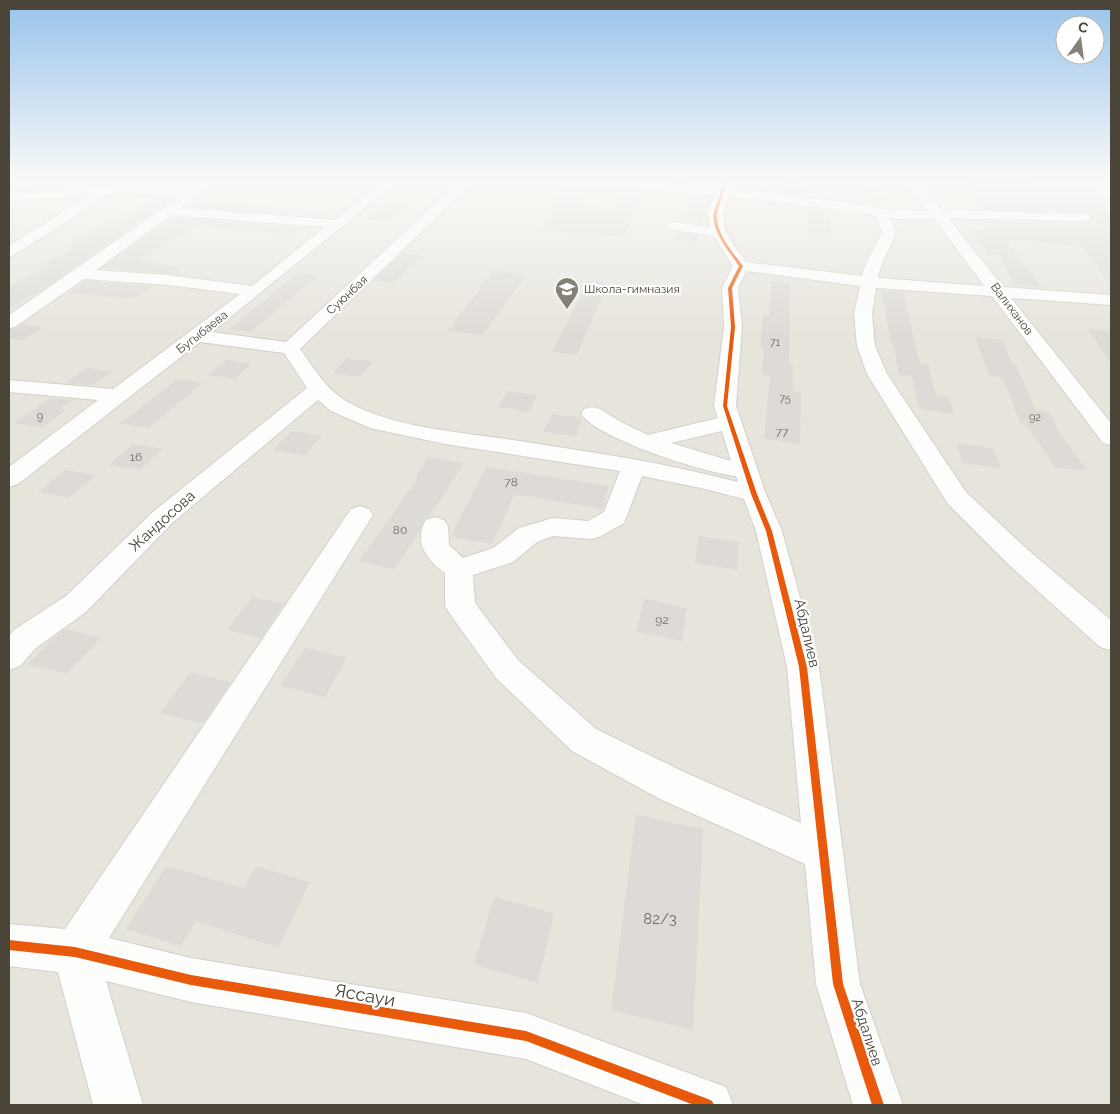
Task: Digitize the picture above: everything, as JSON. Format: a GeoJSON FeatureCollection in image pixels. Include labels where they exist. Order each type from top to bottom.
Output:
{"type":"FeatureCollection","features":[{"type":"Feature","properties":{"kind":"street"},"geometry":{"type":"LineString","coordinates":[[9,252],[40,232]]}},
{"type":"Feature","properties":{"kind":"street"},"geometry":{"type":"LineString","coordinates":[[9,323],[140,232]]}},
{"type":"Feature","properties":{"kind":"street","name":"Бугыбаева"},"geometry":{"type":"LineString","coordinates":[[9,479],[197,336],[328,232]]}},
{"type":"Feature","properties":{"kind":"street","name":"Суюнбая"},"geometry":{"type":"LineString","coordinates":[[290,348],[414,232]]}},
{"type":"Feature","properties":{"kind":"street"},"geometry":{"type":"LineString","coordinates":[[713,232],[720,233],[741,266],[867,282],[1103,300],[1111,320]]}},
{"type":"Feature","properties":{"kind":"street"},"geometry":{"type":"LineString","coordinates":[[889,232],[885,244],[872,265],[867,282],[863,314],[866,346],[877,374],[957,498],[1018,557],[1111,638]]}},
{"type":"Feature","properties":{"kind":"street","name":"Валиханов"},"geometry":{"type":"LineString","coordinates":[[953,232],[1111,438]]}},
{"type":"Feature","properties":{"kind":"street","name":"Абдалиев"},"geometry":{"type":"LineString","coordinates":[[741,266],[730,288],[733,327],[725,406],[750,483],[769,531],[803,667],[838,984],[878,1105]]}},
{"type":"Feature","properties":{"kind":"street"},"geometry":{"type":"LineString","coordinates":[[81,274],[168,280],[255,291]]}},
{"type":"Feature","properties":{"kind":"street"},"geometry":{"type":"LineString","coordinates":[[197,336],[290,348],[318,388],[339,406],[370,421],[445,437],[634,466],[702,480],[750,483]]}},
{"type":"Feature","properties":{"kind":"street"},"geometry":{"type":"LineString","coordinates":[[9,386],[119,396]]}},
{"type":"Feature","properties":{"kind":"street","name":"Жандосова"},"geometry":{"type":"LineString","coordinates":[[9,657],[25,639],[76,604],[163,518],[318,388]]}},
{"type":"Feature","properties":{"kind":"street"},"geometry":{"type":"LineString","coordinates":[[592,414],[613,427],[646,442],[697,460],[750,483]]}},
{"type":"Feature","properties":{"kind":"street"},"geometry":{"type":"LineString","coordinates":[[646,442],[730,422]]}},
{"type":"Feature","properties":{"kind":"street"},"geometry":{"type":"LineString","coordinates":[[459,569],[503,555],[528,535],[552,527],[592,530],[615,517],[634,466]]}},
{"type":"Feature","properties":{"kind":"street"},"geometry":{"type":"LineString","coordinates":[[118,1105],[75,952],[360,515]]}},
{"type":"Feature","properties":{"kind":"street"},"geometry":{"type":"LineString","coordinates":[[435,526],[435,548],[446,560],[459,569]]}},
{"type":"Feature","properties":{"kind":"street"},"geometry":{"type":"LineString","coordinates":[[459,569],[460,606],[508,669],[584,740],[673,786],[823,852]]}},
{"type":"Feature","properties":{"kind":"street","name":"Яссауи"},"geometry":{"type":"LineString","coordinates":[[9,945],[75,952],[191,980],[526,1036],[708,1105]]}},
{"type":"Feature","properties":{"kind":"shaded area"},"geometry":{"type":"Polygon","coordinates":[[[9,232],[1111,232],[1111,1105],[9,1105],[9,232]]]}},
{"type":"Feature","properties":{"kind":"building"},"geometry":{"type":"Polygon","coordinates":[[[91,232],[125,232],[43,289],[9,307],[9,287],[47,267],[38,266],[76,247],[65,246],[91,232]]]}},
{"type":"Feature","properties":{"kind":"building"},"geometry":{"type":"Polygon","coordinates":[[[151,232],[188,232],[137,261],[183,268],[173,274],[101,268],[151,232]]]}},
{"type":"Feature","properties":{"kind":"building"},"geometry":{"type":"Polygon","coordinates":[[[270,232],[297,232],[294,234],[270,232]]]}},
{"type":"Feature","properties":{"kind":"building"},"geometry":{"type":"Polygon","coordinates":[[[565,232],[626,232],[623,237],[565,232]]]}},
{"type":"Feature","properties":{"kind":"building"},"geometry":{"type":"Polygon","coordinates":[[[678,232],[699,236],[697,243],[675,241],[678,232]]]}},
{"type":"Feature","properties":{"kind":"building"},"geometry":{"type":"Polygon","coordinates":[[[831,232],[831,235],[808,233],[831,232]]]}},
{"type":"Feature","properties":{"kind":"building"},"geometry":{"type":"Polygon","coordinates":[[[974,232],[1111,232],[1111,284],[1081,246],[1006,240],[1041,287],[1015,284],[999,255],[989,255],[974,232]]]}},
{"type":"Feature","properties":{"kind":"building"},"geometry":{"type":"Polygon","coordinates":[[[402,253],[422,255],[394,283],[373,281],[402,253]]]}},
{"type":"Feature","properties":{"kind":"building"},"geometry":{"type":"Polygon","coordinates":[[[493,271],[526,275],[483,335],[448,331],[493,271]]]}},
{"type":"Feature","properties":{"kind":"building"},"geometry":{"type":"Polygon","coordinates":[[[298,273],[318,276],[250,332],[229,329],[298,273]]]}},
{"type":"Feature","properties":{"kind":"building"},"geometry":{"type":"Polygon","coordinates":[[[85,281],[154,286],[134,299],[68,293],[85,281]]]}},
{"type":"Feature","properties":{"kind":"building"},"geometry":{"type":"Polygon","coordinates":[[[588,281],[608,283],[577,355],[552,352],[588,281]]]}},
{"type":"Feature","properties":{"kind":"building"},"geometry":{"type":"Polygon","coordinates":[[[772,281],[790,283],[789,364],[793,364],[793,391],[801,392],[800,444],[764,439],[770,376],[762,375],[764,348],[760,347],[763,314],[769,314],[772,281]]]}},
{"type":"Feature","properties":{"kind":"building"},"geometry":{"type":"Polygon","coordinates":[[[881,290],[903,292],[920,363],[928,364],[936,395],[949,397],[954,414],[919,409],[912,376],[899,375],[881,290]]]}},
{"type":"Feature","properties":{"kind":"building"},"geometry":{"type":"Polygon","coordinates":[[[22,324],[44,327],[23,340],[9,338],[9,330],[15,329],[22,324]]]}},
{"type":"Feature","properties":{"kind":"building"},"geometry":{"type":"Polygon","coordinates":[[[1088,329],[1111,331],[1111,364],[1088,329]]]}},
{"type":"Feature","properties":{"kind":"building"},"geometry":{"type":"Polygon","coordinates":[[[975,337],[1002,340],[1013,365],[1016,365],[1035,409],[1049,411],[1058,431],[1087,470],[1056,468],[1026,425],[1021,424],[1002,377],[989,376],[975,337]]]}},
{"type":"Feature","properties":{"kind":"building"},"geometry":{"type":"Polygon","coordinates":[[[346,358],[373,362],[360,377],[333,373],[346,358]]]}},
{"type":"Feature","properties":{"kind":"building"},"geometry":{"type":"Polygon","coordinates":[[[226,360],[252,364],[235,379],[208,375],[226,360]]]}},
{"type":"Feature","properties":{"kind":"building"},"geometry":{"type":"Polygon","coordinates":[[[87,368],[112,372],[93,385],[65,383],[87,368]]]}},
{"type":"Feature","properties":{"kind":"building"},"geometry":{"type":"Polygon","coordinates":[[[177,379],[203,383],[148,428],[120,424],[177,379]]]}},
{"type":"Feature","properties":{"kind":"building"},"geometry":{"type":"Polygon","coordinates":[[[507,391],[537,395],[529,412],[498,407],[507,391]]]}},
{"type":"Feature","properties":{"kind":"building"},"geometry":{"type":"Polygon","coordinates":[[[50,398],[73,400],[60,409],[66,410],[42,428],[14,423],[50,398]]]}},
{"type":"Feature","properties":{"kind":"building"},"geometry":{"type":"Polygon","coordinates":[[[552,414],[582,418],[576,436],[543,432],[552,414]]]}},
{"type":"Feature","properties":{"kind":"building"},"geometry":{"type":"Polygon","coordinates":[[[291,431],[322,436],[305,455],[273,450],[291,431]]]}},
{"type":"Feature","properties":{"kind":"building"},"geometry":{"type":"Polygon","coordinates":[[[957,443],[993,448],[1001,468],[962,463],[957,443]]]}},
{"type":"Feature","properties":{"kind":"building"},"geometry":{"type":"Polygon","coordinates":[[[133,444],[163,449],[140,470],[109,465],[133,444]]]}},
{"type":"Feature","properties":{"kind":"building"},"geometry":{"type":"Polygon","coordinates":[[[428,457],[464,463],[429,517],[424,519],[420,531],[395,569],[359,561],[418,478],[415,478],[428,457]]]}},
{"type":"Feature","properties":{"kind":"building"},"geometry":{"type":"Polygon","coordinates":[[[486,467],[609,486],[602,509],[515,494],[492,544],[450,537],[486,467]]]}},
{"type":"Feature","properties":{"kind":"building"},"geometry":{"type":"Polygon","coordinates":[[[65,470],[96,475],[69,498],[38,492],[65,470]]]}},
{"type":"Feature","properties":{"kind":"building"},"geometry":{"type":"Polygon","coordinates":[[[699,536],[739,542],[737,570],[695,563],[699,536]]]}},
{"type":"Feature","properties":{"kind":"building"},"geometry":{"type":"Polygon","coordinates":[[[252,597],[284,604],[261,638],[227,630],[252,597]]]}},
{"type":"Feature","properties":{"kind":"building"},"geometry":{"type":"Polygon","coordinates":[[[644,599],[687,608],[682,641],[636,632],[644,599]]]}},
{"type":"Feature","properties":{"kind":"building"},"geometry":{"type":"Polygon","coordinates":[[[65,629],[101,638],[67,674],[27,665],[52,639],[65,629]]]}},
{"type":"Feature","properties":{"kind":"building"},"geometry":{"type":"Polygon","coordinates":[[[305,648],[347,658],[325,697],[280,686],[305,648]]]}},
{"type":"Feature","properties":{"kind":"building"},"geometry":{"type":"Polygon","coordinates":[[[190,672],[231,682],[203,723],[160,713],[190,672]]]}},
{"type":"Feature","properties":{"kind":"building"},"geometry":{"type":"Polygon","coordinates":[[[636,815],[703,829],[693,1030],[611,1010],[636,815]]]}},
{"type":"Feature","properties":{"kind":"building"},"geometry":{"type":"Polygon","coordinates":[[[166,866],[244,888],[256,866],[310,882],[278,948],[196,921],[181,946],[126,929],[166,866]]]}},
{"type":"Feature","properties":{"kind":"building"},"geometry":{"type":"Polygon","coordinates":[[[494,897],[554,913],[538,983],[474,964],[494,897]]]}},
{"type":"Feature","properties":{"kind":"cycle path"},"geometry":{"type":"LineString","coordinates":[[720,232],[741,266],[730,288],[733,327],[725,406],[754,494],[769,531],[803,667],[838,984],[878,1105]]}},
{"type":"Feature","properties":{"kind":"cycle path"},"geometry":{"type":"LineString","coordinates":[[9,945],[75,952],[191,980],[526,1036],[708,1105]]}},
{"type":"Feature","properties":{"kind":"place","name":"Школа-гимназия"},"geometry":{"type":"Point","coordinates":[567,310]}}]}
